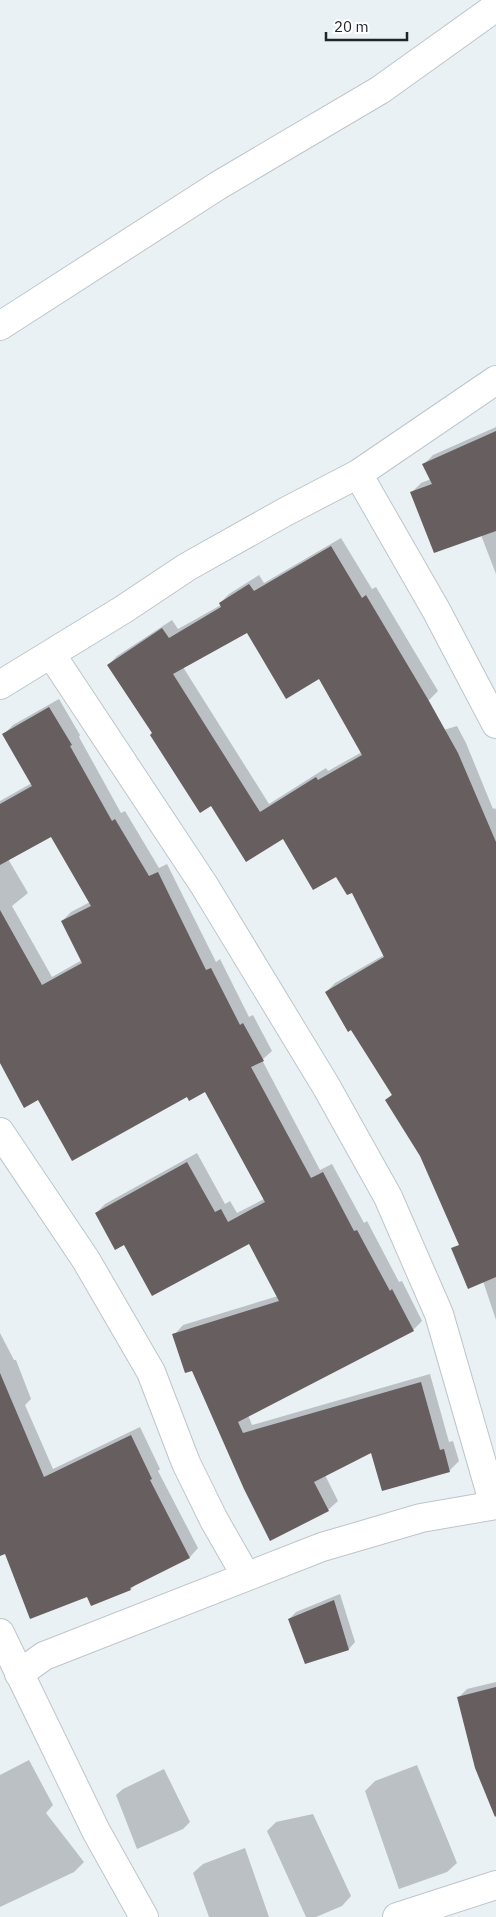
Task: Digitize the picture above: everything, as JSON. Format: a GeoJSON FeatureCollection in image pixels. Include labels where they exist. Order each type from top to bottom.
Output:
{"type":"FeatureCollection","features":[{"type":"Feature","properties":{"kind":"street"},"geometry":{"type":"LineString","coordinates":[[0,326],[219,185],[380,90],[496,7]]}},
{"type":"Feature","properties":{"kind":"street"},"geometry":{"type":"LineString","coordinates":[[0,685],[124,609],[187,567],[358,474],[496,380]]}},
{"type":"Feature","properties":{"kind":"street"},"geometry":{"type":"LineString","coordinates":[[358,474],[436,610],[496,724]]}},
{"type":"Feature","properties":{"kind":"street"},"geometry":{"type":"LineString","coordinates":[[19,1674],[44,1656],[322,1547],[422,1518],[495,1505],[439,1314],[388,1197],[326,1086],[204,885],[51,654]]}},
{"type":"Feature","properties":{"kind":"street"},"geometry":{"type":"LineString","coordinates":[[0,1132],[86,1260],[151,1372],[186,1463],[214,1520],[246,1576]]}},
{"type":"Feature","properties":{"kind":"street"},"geometry":{"type":"LineString","coordinates":[[0,1633],[96,1831],[144,1917]]}},
{"type":"Feature","properties":{"kind":"street"},"geometry":{"type":"LineString","coordinates":[[397,1917],[496,1884]]}},
{"type":"Feature","properties":{"kind":"building"},"geometry":{"type":"Polygon","coordinates":[[[496,431],[496,531],[434,553],[410,492],[432,484],[422,464],[496,431]]]}},
{"type":"Feature","properties":{"kind":"building"},"geometry":{"type":"Polygon","coordinates":[[[331,546],[362,598],[366,595],[458,753],[496,842],[496,1277],[468,1289],[451,1248],[459,1245],[420,1156],[385,1100],[392,1095],[351,1030],[348,1032],[325,992],[384,957],[352,893],[347,895],[336,877],[313,890],[283,839],[246,862],[211,806],[200,813],[150,735],[152,733],[107,665],[162,628],[169,638],[221,607],[219,603],[249,584],[254,591],[331,546]],[[247,633],[173,674],[260,812],[316,777],[318,780],[362,755],[319,679],[286,699],[247,633]]]}},
{"type":"Feature","properties":{"kind":"building"},"geometry":{"type":"Polygon","coordinates":[[[49,707],[72,745],[70,746],[112,821],[115,819],[149,876],[158,872],[206,970],[211,968],[240,1025],[243,1023],[264,1061],[251,1067],[311,1178],[323,1172],[354,1231],[357,1230],[414,1331],[238,1422],[243,1433],[421,1382],[440,1450],[444,1449],[450,1472],[382,1491],[371,1453],[314,1482],[329,1511],[270,1541],[244,1489],[192,1371],[185,1373],[172,1334],[279,1301],[249,1244],[152,1296],[124,1245],[115,1250],[95,1213],[187,1162],[215,1212],[221,1209],[228,1222],[265,1202],[205,1092],[189,1101],[187,1097],[72,1161],[38,1100],[24,1108],[0,1063],[0,910],[42,985],[82,963],[61,921],[91,906],[51,837],[0,865],[0,804],[32,786],[2,734],[49,707]]]}},
{"type":"Feature","properties":{"kind":"building"},"geometry":{"type":"Polygon","coordinates":[[[0,1373],[44,1477],[131,1435],[152,1479],[150,1480],[190,1558],[130,1588],[131,1590],[91,1606],[87,1597],[30,1619],[5,1554],[0,1556],[0,1373]]]}},
{"type":"Feature","properties":{"kind":"building"},"geometry":{"type":"Polygon","coordinates":[[[334,1600],[349,1650],[305,1664],[288,1619],[334,1600]]]}},
{"type":"Feature","properties":{"kind":"building"},"geometry":{"type":"Polygon","coordinates":[[[496,1687],[495,1817],[475,1768],[457,1697],[496,1687]]]}}]}
